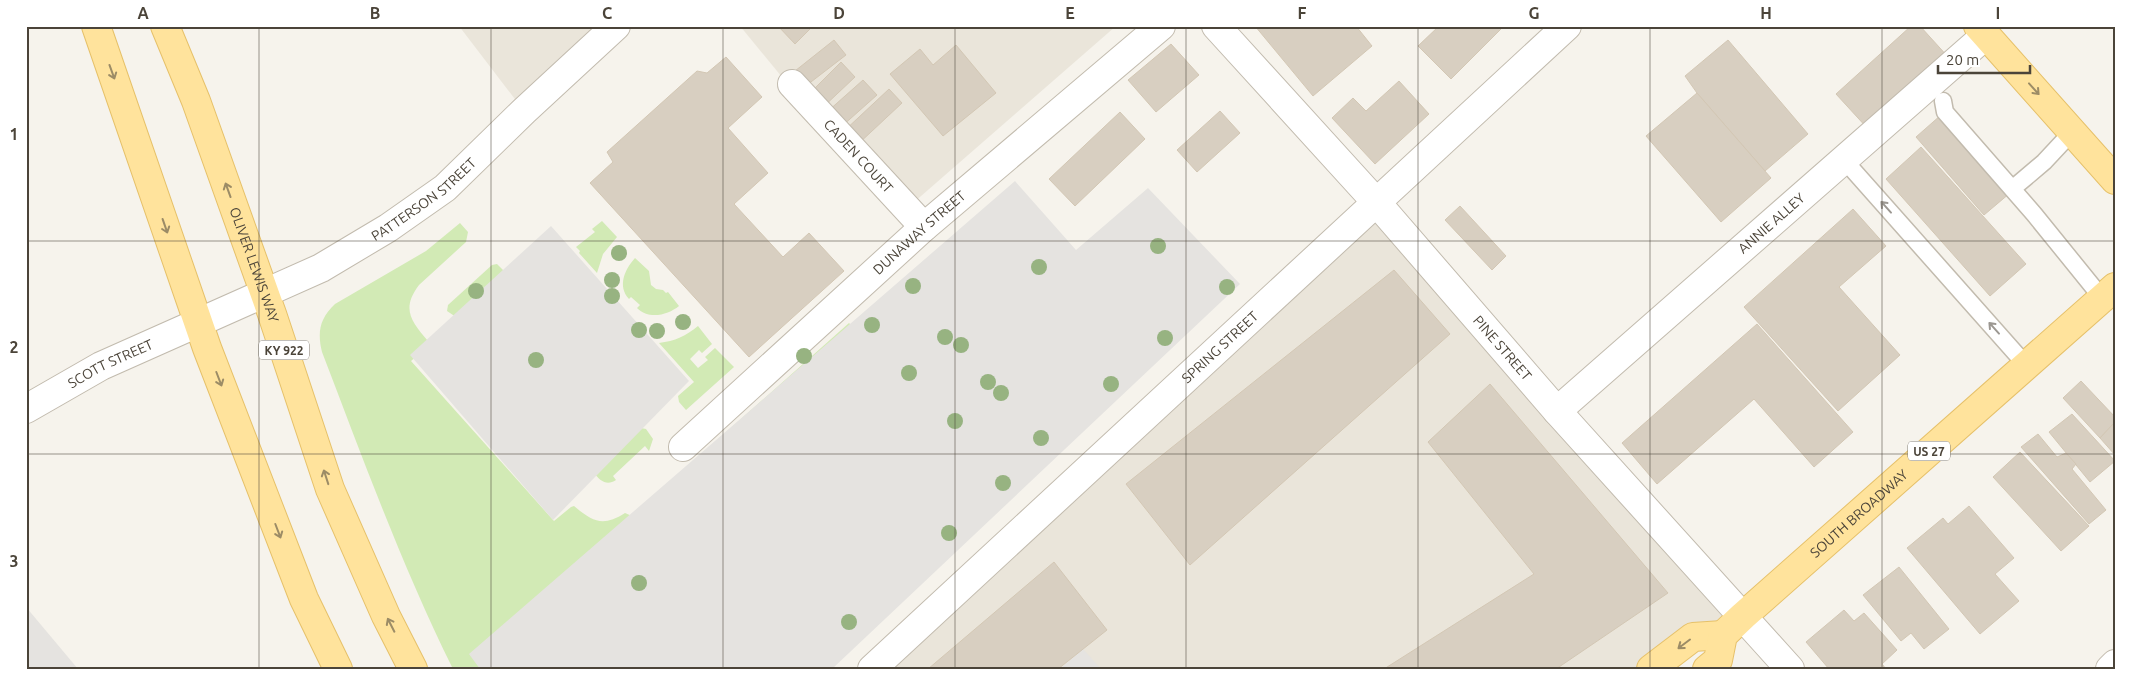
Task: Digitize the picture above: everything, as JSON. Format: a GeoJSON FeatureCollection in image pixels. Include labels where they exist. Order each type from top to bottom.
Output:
{"type":"FeatureCollection","features":[{"type":"Feature","properties":{"kind":"main road"},"geometry":{"type":"LineString","coordinates":[[96,26],[198,322],[304,599],[338,669]]}},
{"type":"Feature","properties":{"kind":"main road","name":"OLIVER LEWIS WAY"},"geometry":{"type":"LineString","coordinates":[[165,26],[196,101],[265,294],[330,489],[386,616],[413,669]]}},
{"type":"Feature","properties":{"kind":"main road"},"geometry":{"type":"LineString","coordinates":[[1982,31],[2115,180]]}},
{"type":"Feature","properties":{"kind":"main road","name":"SOUTH BROADWAY"},"geometry":{"type":"LineString","coordinates":[[1723,635],[1742,616],[2108,292]]}},
{"type":"Feature","properties":{"kind":"main road"},"geometry":{"type":"LineString","coordinates":[[1651,669],[1693,637],[1723,635],[1718,660],[1707,669]]}},
{"type":"Feature","properties":{"kind":"street","name":"PATTERSON STREET"},"geometry":{"type":"LineString","coordinates":[[198,322],[321,268],[388,228],[445,188],[524,111],[616,26]]}},
{"type":"Feature","properties":{"kind":"street","name":"DUNAWAY STREET"},"geometry":{"type":"LineString","coordinates":[[683,448],[924,227],[1161,26]]}},
{"type":"Feature","properties":{"kind":"street","name":"PINE STREET"},"geometry":{"type":"LineString","coordinates":[[1216,26],[1377,203],[1557,411],[1790,669]]}},
{"type":"Feature","properties":{"kind":"street","name":"SPRING STREET"},"geometry":{"type":"LineString","coordinates":[[872,669],[1567,26]]}},
{"type":"Feature","properties":{"kind":"street","name":"ANNIE ALLEY"},"geometry":{"type":"LineString","coordinates":[[1557,411],[1844,161],[1936,93],[1982,31]]}},
{"type":"Feature","properties":{"kind":"street","name":"CADEN COURT"},"geometry":{"type":"LineString","coordinates":[[792,84],[924,227]]}},
{"type":"Feature","properties":{"kind":"street","name":"SCOTT STREET"},"geometry":{"type":"LineString","coordinates":[[26,409],[101,366],[198,322]]}},
{"type":"Feature","properties":{"kind":"street"},"geometry":{"type":"LineString","coordinates":[[2110,669],[2115,664]]}},
{"type":"Feature","properties":{"kind":"lane"},"geometry":{"type":"LineString","coordinates":[[1936,93],[2018,184],[2034,214]]}},
{"type":"Feature","properties":{"kind":"lane"},"geometry":{"type":"LineString","coordinates":[[1936,93],[1944,112],[2034,214],[2108,292]]}},
{"type":"Feature","properties":{"kind":"lane"},"geometry":{"type":"LineString","coordinates":[[2018,184],[2044,162],[2072,132]]}},
{"type":"Feature","properties":{"kind":"lane"},"geometry":{"type":"LineString","coordinates":[[1844,161],[2026,365]]}},
{"type":"Feature","properties":{"kind":"shaded area"},"geometry":{"type":"Polygon","coordinates":[[[459,26],[616,26],[524,111],[459,26]]]}},
{"type":"Feature","properties":{"kind":"shaded area"},"geometry":{"type":"Polygon","coordinates":[[[740,26],[1116,26],[897,217],[740,26]]]}},
{"type":"Feature","properties":{"kind":"shaded area"},"geometry":{"type":"Polygon","coordinates":[[[1015,181],[1076,250],[1148,188],[1240,284],[832,669],[480,669],[469,654],[1015,181]]]}},
{"type":"Feature","properties":{"kind":"shaded area"},"geometry":{"type":"Polygon","coordinates":[[[1377,203],[1743,616],[1660,669],[872,669],[1377,203]]]}},
{"type":"Feature","properties":{"kind":"shaded area"},"geometry":{"type":"Polygon","coordinates":[[[551,226],[689,381],[553,520],[410,355],[551,226]]]}},
{"type":"Feature","properties":{"kind":"shaded area"},"geometry":{"type":"Polygon","coordinates":[[[26,607],[78,669],[26,669],[26,607]]]}},
{"type":"Feature","properties":{"kind":"shaded area"},"geometry":{"type":"Polygon","coordinates":[[[1083,649],[1101,669],[1060,669],[1083,649]]]}},
{"type":"Feature","properties":{"kind":"green space"},"geometry":{"type":"Polygon","coordinates":[[[602,221],[617,237],[603,254],[597,273],[576,247],[595,232],[592,229],[602,221]]]}},
{"type":"Feature","properties":{"kind":"green space"},"geometry":{"type":"Polygon","coordinates":[[[460,223],[468,232],[466,242],[419,285],[410,301],[409,308],[413,321],[428,341],[424,350],[411,361],[554,521],[574,506],[587,516],[598,521],[610,520],[625,513],[632,516],[849,323],[852,326],[498,669],[453,669],[434,630],[384,512],[322,352],[320,338],[323,320],[335,304],[426,251],[460,223]]]}},
{"type":"Feature","properties":{"kind":"green space"},"geometry":{"type":"Polygon","coordinates":[[[635,258],[649,271],[651,285],[656,289],[668,292],[679,306],[669,312],[658,315],[647,314],[637,308],[640,305],[631,297],[629,299],[623,289],[626,272],[635,258]]]}},
{"type":"Feature","properties":{"kind":"green space"},"geometry":{"type":"Polygon","coordinates":[[[497,264],[506,273],[456,317],[447,311],[448,305],[492,265],[497,264]]]}},
{"type":"Feature","properties":{"kind":"green space"},"geometry":{"type":"Polygon","coordinates":[[[698,326],[712,344],[702,353],[699,350],[690,359],[698,368],[708,360],[705,357],[715,348],[734,367],[686,410],[679,402],[678,396],[694,382],[659,343],[680,338],[698,326]]]}},
{"type":"Feature","properties":{"kind":"green space"},"geometry":{"type":"Polygon","coordinates":[[[641,428],[646,429],[653,439],[649,451],[645,446],[613,476],[616,480],[610,483],[604,482],[594,473],[641,428]]]}},
{"type":"Feature","properties":{"kind":"building"},"geometry":{"type":"Polygon","coordinates":[[[778,26],[813,26],[795,44],[778,26]]]}},
{"type":"Feature","properties":{"kind":"building"},"geometry":{"type":"Polygon","coordinates":[[[1255,26],[1356,26],[1372,46],[1313,96],[1255,26]]]}},
{"type":"Feature","properties":{"kind":"building"},"geometry":{"type":"Polygon","coordinates":[[[1439,26],[1504,26],[1451,79],[1418,46],[1439,26]]]}},
{"type":"Feature","properties":{"kind":"building"},"geometry":{"type":"Polygon","coordinates":[[[1911,26],[1920,26],[1949,58],[1869,130],[1836,94],[1911,26]]]}},
{"type":"Feature","properties":{"kind":"building"},"geometry":{"type":"Polygon","coordinates":[[[834,40],[846,55],[807,85],[795,71],[834,40]]]}},
{"type":"Feature","properties":{"kind":"building"},"geometry":{"type":"Polygon","coordinates":[[[1728,40],[1808,134],[1765,171],[1697,93],[1685,76],[1728,40]]]}},
{"type":"Feature","properties":{"kind":"building"},"geometry":{"type":"Polygon","coordinates":[[[1171,44],[1199,75],[1156,112],[1128,80],[1171,44]]]}},
{"type":"Feature","properties":{"kind":"building"},"geometry":{"type":"Polygon","coordinates":[[[956,45],[996,93],[943,136],[890,74],[920,49],[933,65],[956,45]]]}},
{"type":"Feature","properties":{"kind":"building"},"geometry":{"type":"Polygon","coordinates":[[[726,57],[762,97],[728,128],[768,173],[734,204],[783,257],[809,233],[844,271],[749,357],[590,183],[613,162],[607,152],[697,71],[707,73],[726,57]]]}},
{"type":"Feature","properties":{"kind":"building"},"geometry":{"type":"Polygon","coordinates":[[[841,62],[855,77],[820,110],[807,96],[841,62]]]}},
{"type":"Feature","properties":{"kind":"building"},"geometry":{"type":"Polygon","coordinates":[[[863,80],[877,95],[841,127],[827,112],[863,80]]]}},
{"type":"Feature","properties":{"kind":"building"},"geometry":{"type":"Polygon","coordinates":[[[1399,81],[1429,114],[1375,164],[1332,118],[1353,98],[1366,111],[1399,81]]]}},
{"type":"Feature","properties":{"kind":"building"},"geometry":{"type":"Polygon","coordinates":[[[889,89],[902,103],[856,146],[843,132],[889,89]]]}},
{"type":"Feature","properties":{"kind":"building"},"geometry":{"type":"Polygon","coordinates":[[[1697,93],[1771,178],[1721,222],[1646,136],[1697,93]]]}},
{"type":"Feature","properties":{"kind":"building"},"geometry":{"type":"Polygon","coordinates":[[[1220,111],[1240,133],[1197,172],[1177,150],[1220,111]]]}},
{"type":"Feature","properties":{"kind":"building"},"geometry":{"type":"Polygon","coordinates":[[[1120,112],[1145,139],[1075,206],[1049,179],[1120,112]]]}},
{"type":"Feature","properties":{"kind":"building"},"geometry":{"type":"Polygon","coordinates":[[[1941,115],[2010,193],[1984,215],[1916,137],[1941,115]]]}},
{"type":"Feature","properties":{"kind":"building"},"geometry":{"type":"Polygon","coordinates":[[[1921,147],[2026,264],[1990,296],[1886,179],[1921,147]]]}},
{"type":"Feature","properties":{"kind":"building"},"geometry":{"type":"Polygon","coordinates":[[[1460,206],[1506,256],[1492,270],[1445,220],[1460,206]]]}},
{"type":"Feature","properties":{"kind":"building"},"geometry":{"type":"Polygon","coordinates":[[[1853,209],[1886,246],[1839,287],[1900,355],[1838,411],[1744,307],[1853,209]]]}},
{"type":"Feature","properties":{"kind":"building"},"geometry":{"type":"Polygon","coordinates":[[[1394,270],[1450,334],[1190,565],[1126,484],[1394,270]]]}},
{"type":"Feature","properties":{"kind":"building"},"geometry":{"type":"Polygon","coordinates":[[[1757,324],[1853,432],[1814,467],[1754,399],[1657,484],[1622,443],[1757,324]]]}},
{"type":"Feature","properties":{"kind":"building"},"geometry":{"type":"Polygon","coordinates":[[[2081,381],[2115,417],[2115,422],[2100,438],[2063,398],[2081,381]]]}},
{"type":"Feature","properties":{"kind":"building"},"geometry":{"type":"Polygon","coordinates":[[[1490,384],[1668,593],[1556,669],[1384,669],[1534,574],[1428,442],[1490,384]]]}},
{"type":"Feature","properties":{"kind":"building"},"geometry":{"type":"Polygon","coordinates":[[[2072,414],[2115,461],[2090,482],[2049,432],[2072,414]]]}},
{"type":"Feature","properties":{"kind":"building"},"geometry":{"type":"Polygon","coordinates":[[[2115,422],[2115,455],[2100,438],[2115,422]]]}},
{"type":"Feature","properties":{"kind":"building"},"geometry":{"type":"Polygon","coordinates":[[[2038,434],[2057,457],[2066,453],[2076,464],[2072,469],[2106,510],[2089,524],[2021,447],[2038,434]]]}},
{"type":"Feature","properties":{"kind":"building"},"geometry":{"type":"Polygon","coordinates":[[[2020,452],[2089,526],[2061,551],[1993,477],[2020,452]]]}},
{"type":"Feature","properties":{"kind":"building"},"geometry":{"type":"Polygon","coordinates":[[[1969,506],[2014,558],[1995,574],[2019,601],[1980,634],[1907,548],[1943,518],[1948,524],[1969,506]]]}},
{"type":"Feature","properties":{"kind":"building"},"geometry":{"type":"Polygon","coordinates":[[[1054,562],[1107,630],[1058,669],[928,669],[1054,562]]]}},
{"type":"Feature","properties":{"kind":"building"},"geometry":{"type":"Polygon","coordinates":[[[1899,567],[1949,629],[1924,649],[1911,633],[1901,641],[1863,595],[1899,567]]]}},
{"type":"Feature","properties":{"kind":"building"},"geometry":{"type":"Polygon","coordinates":[[[1844,610],[1854,621],[1864,613],[1897,650],[1882,664],[1886,669],[1829,669],[1806,642],[1844,610]]]}}]}
